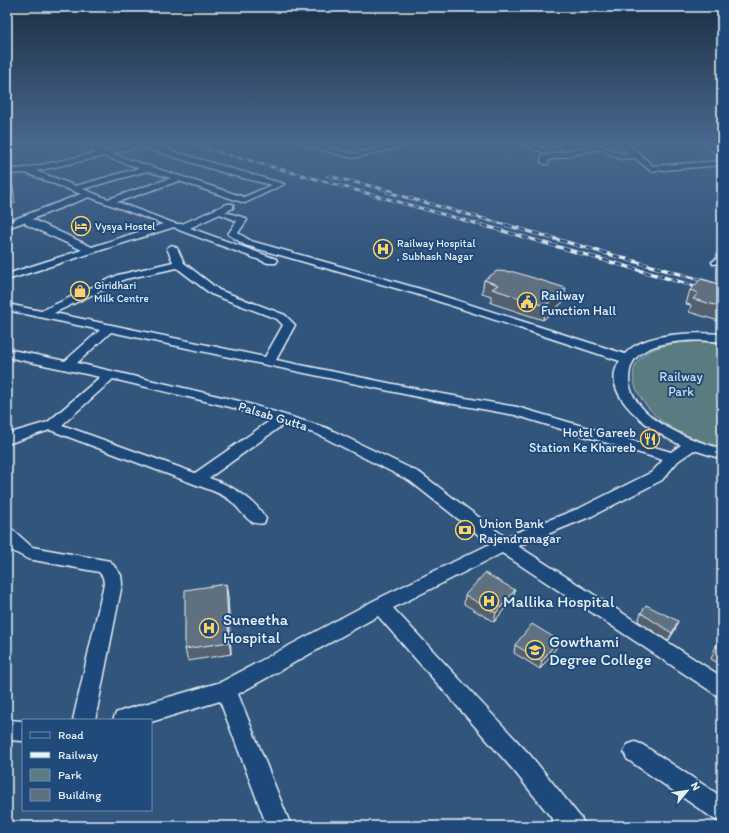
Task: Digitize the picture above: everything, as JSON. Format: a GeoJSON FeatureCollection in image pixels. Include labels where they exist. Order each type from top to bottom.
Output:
{"type":"FeatureCollection","features":[{"type":"Feature","properties":{"kind":"street"},"geometry":{"type":"LineString","coordinates":[[60,183],[108,202],[272,261]]}},
{"type":"Feature","properties":{"kind":"street"},"geometry":{"type":"LineString","coordinates":[[75,189],[96,183]]}},
{"type":"Feature","properties":{"kind":"street"},"geometry":{"type":"LineString","coordinates":[[108,202],[166,183]]}},
{"type":"Feature","properties":{"kind":"street"},"geometry":{"type":"LineString","coordinates":[[191,183],[246,200]]}},
{"type":"Feature","properties":{"kind":"street"},"geometry":{"type":"LineString","coordinates":[[182,228],[280,184],[275,183]]}},
{"type":"Feature","properties":{"kind":"street"},"geometry":{"type":"LineString","coordinates":[[7,225],[90,194]]}},
{"type":"Feature","properties":{"kind":"street"},"geometry":{"type":"LineString","coordinates":[[224,214],[242,220],[233,234],[248,243],[420,292],[627,359]]}},
{"type":"Feature","properties":{"kind":"street"},"geometry":{"type":"LineString","coordinates":[[26,219],[30,223],[91,250]]}},
{"type":"Feature","properties":{"kind":"street"},"geometry":{"type":"LineString","coordinates":[[7,277],[172,224]]}},
{"type":"Feature","properties":{"kind":"street"},"geometry":{"type":"LineString","coordinates":[[172,248],[179,264],[200,282],[215,292],[281,317],[288,325],[269,362]]}},
{"type":"Feature","properties":{"kind":"street"},"geometry":{"type":"LineString","coordinates":[[43,314],[122,277],[179,264]]}},
{"type":"Feature","properties":{"kind":"street"},"geometry":{"type":"LineString","coordinates":[[7,307],[437,397],[517,410],[673,458]]}},
{"type":"Feature","properties":{"kind":"street"},"geometry":{"type":"LineString","coordinates":[[68,365],[109,328]]}},
{"type":"Feature","properties":{"kind":"street"},"geometry":{"type":"LineString","coordinates":[[722,338],[689,336],[663,339],[642,347],[627,359],[622,372],[623,386],[630,401],[644,417],[691,445],[722,454]]}},
{"type":"Feature","properties":{"kind":"street","name":"Palsab Gutta"},"geometry":{"type":"LineString","coordinates":[[7,353],[68,365],[234,404],[322,431],[415,477],[503,545],[722,688]]}},
{"type":"Feature","properties":{"kind":"street"},"geometry":{"type":"LineString","coordinates":[[52,426],[110,375]]}},
{"type":"Feature","properties":{"kind":"street"},"geometry":{"type":"LineString","coordinates":[[196,479],[282,419]]}},
{"type":"Feature","properties":{"kind":"street"},"geometry":{"type":"LineString","coordinates":[[7,440],[41,427],[52,426],[196,479],[238,497],[258,519]]}},
{"type":"Feature","properties":{"kind":"street"},"geometry":{"type":"LineString","coordinates":[[127,719],[226,690],[380,606],[503,545],[586,512],[657,476],[673,458],[691,445]]}},
{"type":"Feature","properties":{"kind":"street"},"geometry":{"type":"LineString","coordinates":[[7,534],[19,548],[28,553],[104,566],[112,575],[113,584],[84,719]]}},
{"type":"Feature","properties":{"kind":"street"},"geometry":{"type":"LineString","coordinates":[[380,606],[523,764],[573,826]]}},
{"type":"Feature","properties":{"kind":"street"},"geometry":{"type":"LineString","coordinates":[[226,690],[279,826]]}},
{"type":"Feature","properties":{"kind":"street"},"geometry":{"type":"LineString","coordinates":[[7,730],[22,731]]}},
{"type":"Feature","properties":{"kind":"street"},"geometry":{"type":"LineString","coordinates":[[635,752],[722,811]]}},
{"type":"Feature","properties":{"kind":"green space","name":"Railway Park"},"geometry":{"type":"Polygon","coordinates":[[[702,341],[722,342],[722,448],[684,434],[663,422],[646,405],[639,395],[633,374],[636,364],[643,355],[656,348],[679,343],[702,341]]]}},
{"type":"Feature","properties":{"kind":"building"},"geometry":{"type":"Polygon","coordinates":[[[7,183],[12,183],[13,194],[7,195],[7,183]]]}},
{"type":"Feature","properties":{"kind":"building"},"geometry":{"type":"Polygon","coordinates":[[[497,271],[514,272],[566,288],[545,306],[492,289],[498,285],[484,280],[497,271]]]}},
{"type":"Feature","properties":{"kind":"building"},"geometry":{"type":"Polygon","coordinates":[[[701,279],[722,285],[722,307],[693,299],[698,293],[690,290],[701,279]]]}},
{"type":"Feature","properties":{"kind":"building","name":"Mallika Hospital"},"geometry":{"type":"Polygon","coordinates":[[[485,573],[515,590],[496,613],[465,595],[485,573]]]}},
{"type":"Feature","properties":{"kind":"building","name":"Suneetha Hospital"},"geometry":{"type":"Polygon","coordinates":[[[226,584],[229,642],[185,649],[185,590],[226,584]]]}},
{"type":"Feature","properties":{"kind":"building"},"geometry":{"type":"Polygon","coordinates":[[[646,605],[678,621],[672,633],[641,613],[646,605]]]}},
{"type":"Feature","properties":{"kind":"building","name":"Gowthami Degree College"},"geometry":{"type":"Polygon","coordinates":[[[532,624],[558,640],[542,661],[515,645],[532,624]]]}},
{"type":"Feature","properties":{"kind":"building"},"geometry":{"type":"Polygon","coordinates":[[[722,636],[722,650],[716,646],[722,636]]]}},
{"type":"Feature","properties":{"kind":"railway"},"geometry":{"type":"LineString","coordinates":[[330,183],[485,226]]}},
{"type":"Feature","properties":{"kind":"railway"},"geometry":{"type":"LineString","coordinates":[[357,183],[392,191]]}},
{"type":"Feature","properties":{"kind":"railway"},"geometry":{"type":"LineString","coordinates":[[387,192],[510,226]]}},
{"type":"Feature","properties":{"kind":"railway"},"geometry":{"type":"LineString","coordinates":[[482,225],[722,294]]}},
{"type":"Feature","properties":{"kind":"railway"},"geometry":{"type":"LineString","coordinates":[[506,225],[722,286]]}},
{"type":"Feature","properties":{"kind":"place","name":"Vysya Hostel"},"geometry":{"type":"Point","coordinates":[81,226]}},
{"type":"Feature","properties":{"kind":"place","name":"Railway Hospital , Subhash Nagar"},"geometry":{"type":"Point","coordinates":[383,249]}},
{"type":"Feature","properties":{"kind":"place","name":"Giridhari Milk Centre"},"geometry":{"type":"Point","coordinates":[80,291]}},
{"type":"Feature","properties":{"kind":"place","name":"Railway Function Hall"},"geometry":{"type":"Point","coordinates":[527,302]}},
{"type":"Feature","properties":{"kind":"place","name":"Hotel Gareeb Station Ke Khareeb"},"geometry":{"type":"Point","coordinates":[650,439]}},
{"type":"Feature","properties":{"kind":"place","name":"Union Bank Rajendranagar"},"geometry":{"type":"Point","coordinates":[465,530]}},
{"type":"Feature","properties":{"kind":"place","name":"Mallika Hospital"},"geometry":{"type":"Point","coordinates":[489,601]}},
{"type":"Feature","properties":{"kind":"place","name":"Suneetha Hospital"},"geometry":{"type":"Point","coordinates":[209,628]}},
{"type":"Feature","properties":{"kind":"place","name":"Gowthami Degree College"},"geometry":{"type":"Point","coordinates":[535,650]}}]}
